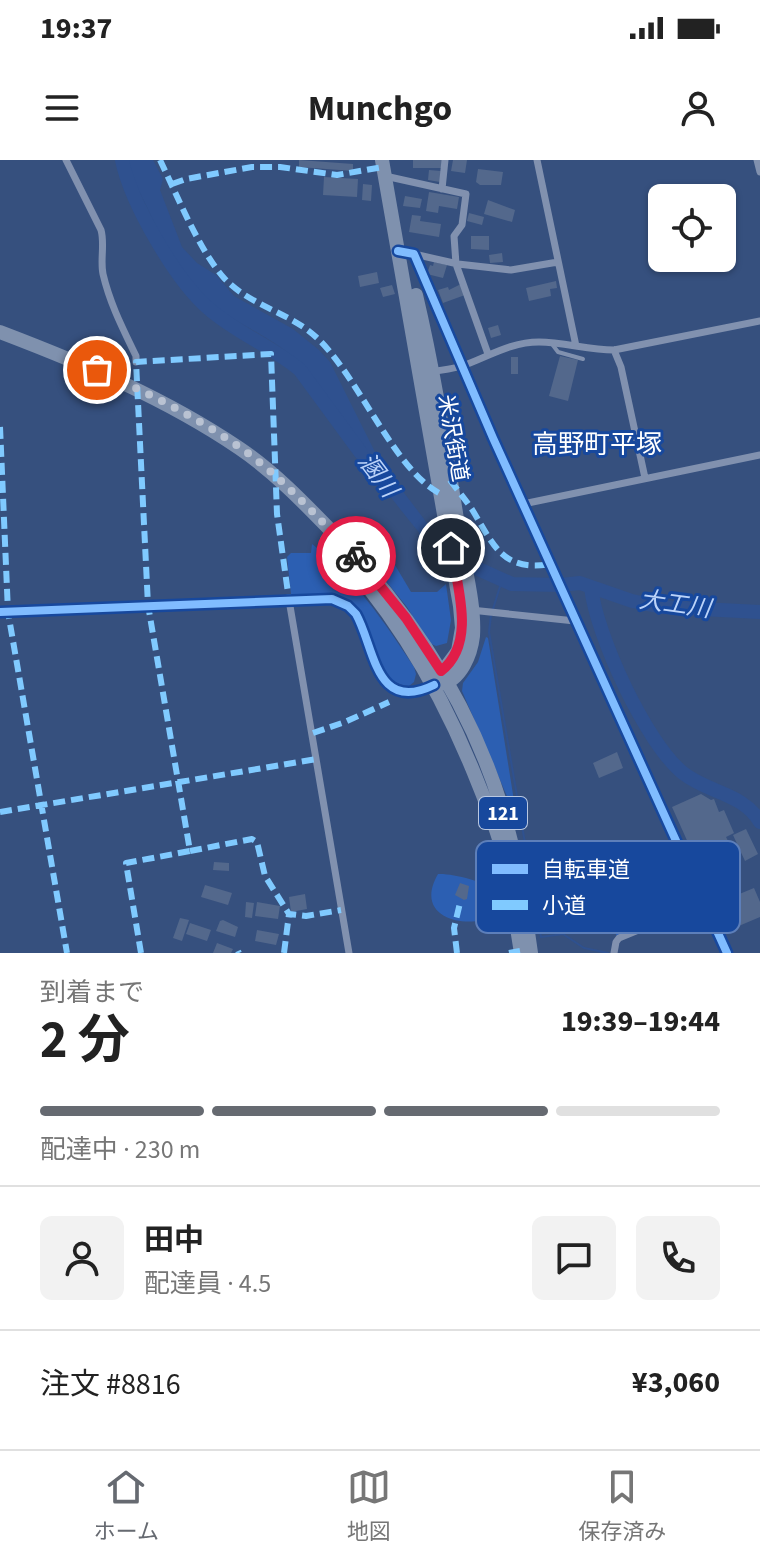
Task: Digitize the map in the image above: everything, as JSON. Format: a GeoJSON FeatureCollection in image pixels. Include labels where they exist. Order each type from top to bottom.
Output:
{"type":"FeatureCollection","features":[{"type":"Feature","properties":{"kind":"highway","name":"米沢街道"},"geometry":{"type":"LineString","coordinates":[[382,160],[406,253],[467,608],[458,651],[441,679]]}},
{"type":"Feature","properties":{"kind":"highway","name":"121"},"geometry":{"type":"LineString","coordinates":[[0,332],[97,370],[161,401],[260,463],[291,490],[373,575],[426,661]]}},
{"type":"Feature","properties":{"kind":"highway","name":"121"},"geometry":{"type":"LineString","coordinates":[[0,339],[138,396],[185,422],[253,470],[298,510],[339,553],[441,679],[466,719],[500,802],[511,841]]}},
{"type":"Feature","properties":{"kind":"highway","name":"121"},"geometry":{"type":"LineString","coordinates":[[441,679],[499,841]]}},
{"type":"Feature","properties":{"kind":"highway","name":"121"},"geometry":{"type":"LineString","coordinates":[[518,933],[521,953]]}},
{"type":"Feature","properties":{"kind":"highway","name":"121"},"geometry":{"type":"LineString","coordinates":[[528,933],[531,953]]}},
{"type":"Feature","properties":{"kind":"street"},"geometry":{"type":"LineString","coordinates":[[66,160],[103,237],[102,270],[112,308],[136,356],[136,362]]}},
{"type":"Feature","properties":{"kind":"street"},"geometry":{"type":"LineString","coordinates":[[442,189],[445,160]]}},
{"type":"Feature","properties":{"kind":"street"},"geometry":{"type":"LineString","coordinates":[[537,160],[576,346]]}},
{"type":"Feature","properties":{"kind":"street"},"geometry":{"type":"LineString","coordinates":[[757,160],[760,172]]}},
{"type":"Feature","properties":{"kind":"street"},"geometry":{"type":"LineString","coordinates":[[386,183],[466,194],[462,225],[454,236],[456,264],[488,354]]}},
{"type":"Feature","properties":{"kind":"street"},"geometry":{"type":"LineString","coordinates":[[406,253],[456,264],[511,270],[558,262]]}},
{"type":"Feature","properties":{"kind":"street"},"geometry":{"type":"LineString","coordinates":[[406,253],[461,366],[676,841]]}},
{"type":"Feature","properties":{"kind":"street"},"geometry":{"type":"LineString","coordinates":[[426,373],[461,366],[524,343],[614,350],[760,321]]}},
{"type":"Feature","properties":{"kind":"street"},"geometry":{"type":"LineString","coordinates":[[614,350],[621,367],[645,478]]}},
{"type":"Feature","properties":{"kind":"street"},"geometry":{"type":"LineString","coordinates":[[523,504],[760,455]]}},
{"type":"Feature","properties":{"kind":"street"},"geometry":{"type":"LineString","coordinates":[[0,612],[332,599],[348,606],[360,622],[378,672],[387,683],[406,692],[419,692],[441,679]]}},
{"type":"Feature","properties":{"kind":"street"},"geometry":{"type":"LineString","coordinates":[[289,600],[349,953]]}},
{"type":"Feature","properties":{"kind":"street"},"geometry":{"type":"LineString","coordinates":[[467,608],[575,621]]}},
{"type":"Feature","properties":{"kind":"street"},"geometry":{"type":"LineString","coordinates":[[614,953],[619,938],[631,933]]}},
{"type":"Feature","properties":{"kind":"street"},"geometry":{"type":"LineString","coordinates":[[718,933],[727,953]]}},
{"type":"Feature","properties":{"kind":"lane"},"geometry":{"type":"LineString","coordinates":[[550,343],[558,352],[583,359]]}},
{"type":"Feature","properties":{"kind":"shaded area"},"geometry":{"type":"Polygon","coordinates":[[[312,544],[355,586],[392,634],[414,667],[414,682],[409,686],[395,682],[385,672],[360,614],[350,603],[331,595],[291,594],[287,557],[291,553],[311,553],[312,544]]]}},
{"type":"Feature","properties":{"kind":"shaded area"},"geometry":{"type":"Polygon","coordinates":[[[389,555],[411,592],[437,592],[446,584],[451,620],[447,643],[436,646],[429,643],[407,607],[369,560],[389,555]]]}},
{"type":"Feature","properties":{"kind":"shaded area"},"geometry":{"type":"Polygon","coordinates":[[[486,637],[515,807],[509,801],[462,691],[463,683],[478,662],[486,637]]]}},
{"type":"Feature","properties":{"kind":"shaded area"},"geometry":{"type":"Polygon","coordinates":[[[438,874],[476,881],[476,920],[461,921],[439,912],[433,903],[432,890],[438,874]]]}},
{"type":"Feature","properties":{"kind":"water"},"geometry":{"type":"Polygon","coordinates":[[[127,160],[153,160],[163,179],[160,190],[182,247],[197,263],[216,275],[234,296],[293,329],[330,362],[379,460],[440,540],[443,560],[367,465],[333,407],[305,369],[281,348],[226,315],[190,283],[162,238],[131,175],[127,160]]]}},
{"type":"Feature","properties":{"kind":"building"},"geometry":{"type":"Polygon","coordinates":[[[299,160],[353,164],[353,171],[299,167],[299,160]]]}},
{"type":"Feature","properties":{"kind":"building"},"geometry":{"type":"Polygon","coordinates":[[[413,160],[442,160],[441,168],[413,168],[413,160]]]}},
{"type":"Feature","properties":{"kind":"building"},"geometry":{"type":"Polygon","coordinates":[[[453,160],[467,160],[465,173],[451,171],[453,160]]]}},
{"type":"Feature","properties":{"kind":"building"},"geometry":{"type":"Polygon","coordinates":[[[478,169],[503,172],[501,185],[480,185],[476,182],[478,169]]]}},
{"type":"Feature","properties":{"kind":"building"},"geometry":{"type":"Polygon","coordinates":[[[429,170],[441,171],[440,182],[428,180],[429,170]]]}},
{"type":"Feature","properties":{"kind":"building"},"geometry":{"type":"Polygon","coordinates":[[[324,177],[358,179],[357,197],[323,195],[324,177]]]}},
{"type":"Feature","properties":{"kind":"building"},"geometry":{"type":"Polygon","coordinates":[[[363,184],[372,185],[371,201],[362,200],[363,184]]]}},
{"type":"Feature","properties":{"kind":"building"},"geometry":{"type":"Polygon","coordinates":[[[429,192],[459,197],[457,209],[439,206],[438,213],[426,211],[429,192]]]}},
{"type":"Feature","properties":{"kind":"building"},"geometry":{"type":"Polygon","coordinates":[[[405,196],[422,199],[420,208],[403,206],[405,196]]]}},
{"type":"Feature","properties":{"kind":"building"},"geometry":{"type":"Polygon","coordinates":[[[488,200],[515,210],[512,222],[484,214],[488,200]]]}},
{"type":"Feature","properties":{"kind":"building"},"geometry":{"type":"Polygon","coordinates":[[[469,213],[484,217],[482,225],[467,221],[469,213]]]}},
{"type":"Feature","properties":{"kind":"building"},"geometry":{"type":"Polygon","coordinates":[[[412,215],[421,216],[420,221],[441,224],[439,237],[409,232],[412,215]]]}},
{"type":"Feature","properties":{"kind":"building"},"geometry":{"type":"Polygon","coordinates":[[[471,236],[489,236],[489,250],[471,249],[471,236]]]}},
{"type":"Feature","properties":{"kind":"building"},"geometry":{"type":"Polygon","coordinates":[[[502,253],[503,262],[490,263],[489,255],[502,253]]]}},
{"type":"Feature","properties":{"kind":"building"},"geometry":{"type":"Polygon","coordinates":[[[434,262],[447,265],[443,278],[427,274],[434,262]]]}},
{"type":"Feature","properties":{"kind":"building"},"geometry":{"type":"Polygon","coordinates":[[[377,272],[379,283],[360,287],[358,276],[377,272]]]}},
{"type":"Feature","properties":{"kind":"building"},"geometry":{"type":"Polygon","coordinates":[[[556,281],[557,288],[550,289],[551,296],[529,301],[526,288],[556,281]]]}},
{"type":"Feature","properties":{"kind":"building"},"geometry":{"type":"Polygon","coordinates":[[[461,284],[465,295],[443,303],[438,290],[448,287],[449,290],[461,284]]]}},
{"type":"Feature","properties":{"kind":"building"},"geometry":{"type":"Polygon","coordinates":[[[392,285],[395,294],[383,297],[380,288],[392,285]]]}},
{"type":"Feature","properties":{"kind":"building"},"geometry":{"type":"Polygon","coordinates":[[[498,325],[501,335],[491,338],[488,328],[498,325]]]}},
{"type":"Feature","properties":{"kind":"building"},"geometry":{"type":"Polygon","coordinates":[[[560,356],[578,360],[568,401],[549,396],[560,356]]]}},
{"type":"Feature","properties":{"kind":"building"},"geometry":{"type":"Polygon","coordinates":[[[511,357],[518,357],[518,374],[511,374],[511,357]]]}},
{"type":"Feature","properties":{"kind":"building"},"geometry":{"type":"Polygon","coordinates":[[[617,752],[623,768],[599,778],[593,763],[617,752]]]}},
{"type":"Feature","properties":{"kind":"building"},"geometry":{"type":"Polygon","coordinates":[[[701,794],[714,799],[719,812],[724,810],[734,833],[726,837],[728,841],[687,841],[672,807],[701,794]]]}},
{"type":"Feature","properties":{"kind":"building"},"geometry":{"type":"Polygon","coordinates":[[[746,829],[758,854],[745,861],[740,841],[736,841],[733,835],[746,829]]]}},
{"type":"Feature","properties":{"kind":"building"},"geometry":{"type":"Polygon","coordinates":[[[214,862],[229,863],[229,871],[213,870],[214,862]]]}},
{"type":"Feature","properties":{"kind":"building"},"geometry":{"type":"Polygon","coordinates":[[[460,883],[469,886],[467,899],[464,900],[455,895],[460,883]]]}},
{"type":"Feature","properties":{"kind":"building"},"geometry":{"type":"Polygon","coordinates":[[[205,885],[232,893],[228,905],[201,897],[205,885]]]}},
{"type":"Feature","properties":{"kind":"building"},"geometry":{"type":"Polygon","coordinates":[[[754,888],[760,902],[760,917],[740,925],[740,894],[754,888]]]}},
{"type":"Feature","properties":{"kind":"building"},"geometry":{"type":"Polygon","coordinates":[[[305,894],[307,909],[291,912],[289,897],[305,894]]]}},
{"type":"Feature","properties":{"kind":"building"},"geometry":{"type":"Polygon","coordinates":[[[246,902],[254,903],[252,918],[245,917],[246,902]]]}},
{"type":"Feature","properties":{"kind":"building"},"geometry":{"type":"Polygon","coordinates":[[[257,902],[280,906],[278,919],[255,916],[257,902]]]}},
{"type":"Feature","properties":{"kind":"building"},"geometry":{"type":"Polygon","coordinates":[[[180,918],[189,920],[182,941],[173,938],[180,918]]]}},
{"type":"Feature","properties":{"kind":"building"},"geometry":{"type":"Polygon","coordinates":[[[223,920],[238,927],[235,937],[216,931],[223,920]]]}},
{"type":"Feature","properties":{"kind":"building"},"geometry":{"type":"Polygon","coordinates":[[[190,923],[211,930],[207,941],[186,934],[190,923]]]}},
{"type":"Feature","properties":{"kind":"building"},"geometry":{"type":"Polygon","coordinates":[[[257,930],[279,934],[276,945],[255,941],[257,930]]]}},
{"type":"Feature","properties":{"kind":"building"},"geometry":{"type":"Polygon","coordinates":[[[217,943],[233,949],[231,953],[213,953],[217,943]]]}},
{"type":"Feature","properties":{"kind":"waterway","name":"溷川"},"geometry":{"type":"LineString","coordinates":[[122,160],[144,218],[195,295],[219,317],[300,370],[361,453]]}},
{"type":"Feature","properties":{"kind":"waterway","name":"大工川"},"geometry":{"type":"LineString","coordinates":[[426,535],[465,563],[512,584],[580,583],[632,601],[662,607],[760,612]]}},
{"type":"Feature","properties":{"kind":"waterway"},"geometry":{"type":"LineString","coordinates":[[493,609],[502,580]]}},
{"type":"Feature","properties":{"kind":"waterway","name":"溷川"},"geometry":{"type":"LineString","coordinates":[[591,587],[602,632],[613,659],[654,738],[683,773],[735,799],[753,812],[760,822]]}},
{"type":"Feature","properties":{"kind":"waterway"},"geometry":{"type":"LineString","coordinates":[[491,615],[489,632],[525,841]]}},
{"type":"Feature","properties":{"kind":"waterway"},"geometry":{"type":"LineString","coordinates":[[540,933],[541,937],[563,934],[584,948],[608,953]]}},
{"type":"Feature","properties":{"kind":"marked path"},"geometry":{"type":"LineString","coordinates":[[160,160],[197,238],[224,278],[246,296],[294,321],[316,337],[347,374],[408,466],[441,494]]}},
{"type":"Feature","properties":{"kind":"marked path"},"geometry":{"type":"LineString","coordinates":[[172,184],[252,167],[280,167],[337,175],[383,167]]}},
{"type":"Feature","properties":{"kind":"marked path"},"geometry":{"type":"LineString","coordinates":[[141,953],[126,863],[190,851],[148,605],[136,362],[271,354],[277,514],[289,600]]}},
{"type":"Feature","properties":{"kind":"marked path"},"geometry":{"type":"LineString","coordinates":[[0,427],[8,612],[67,953]]}},
{"type":"Feature","properties":{"kind":"marked path"},"geometry":{"type":"LineString","coordinates":[[450,480],[502,554],[522,564],[551,564]]}},
{"type":"Feature","properties":{"kind":"marked path"},"geometry":{"type":"LineString","coordinates":[[313,733],[389,702]]}},
{"type":"Feature","properties":{"kind":"marked path"},"geometry":{"type":"LineString","coordinates":[[0,812],[317,759]]}},
{"type":"Feature","properties":{"kind":"marked path"},"geometry":{"type":"LineString","coordinates":[[190,851],[252,839],[257,842],[265,876],[289,914],[306,916],[341,910]]}},
{"type":"Feature","properties":{"kind":"marked path"},"geometry":{"type":"LineString","coordinates":[[457,953],[454,928],[460,903]]}},
{"type":"Feature","properties":{"kind":"marked path"},"geometry":{"type":"LineString","coordinates":[[284,953],[289,914]]}},
{"type":"Feature","properties":{"kind":"marked path"},"geometry":{"type":"LineString","coordinates":[[509,953],[520,951]]}},
{"type":"Feature","properties":{"kind":"cycle path"},"geometry":{"type":"LineString","coordinates":[[398,251],[414,254],[493,438],[676,841]]}},
{"type":"Feature","properties":{"kind":"cycle path"},"geometry":{"type":"LineString","coordinates":[[0,612],[332,599],[348,606],[356,614],[373,659],[388,684],[400,691],[414,692],[434,685]]}},
{"type":"Feature","properties":{"kind":"cycle path"},"geometry":{"type":"LineString","coordinates":[[718,933],[727,953]]}},
{"type":"Feature","properties":{"kind":"way so far"},"geometry":{"type":"LineString","coordinates":[[97,370],[189,416],[260,463],[356,556]]}},
{"type":"Feature","properties":{"kind":"district","name":"高野町平塚"},"geometry":{"type":"Point","coordinates":[597,444]}},
{"type":"Feature","properties":{"kind":"route"},"geometry":{"type":"LineString","coordinates":[[356,556],[384,587],[441,671],[456,654],[462,630],[451,548]]}}]}
